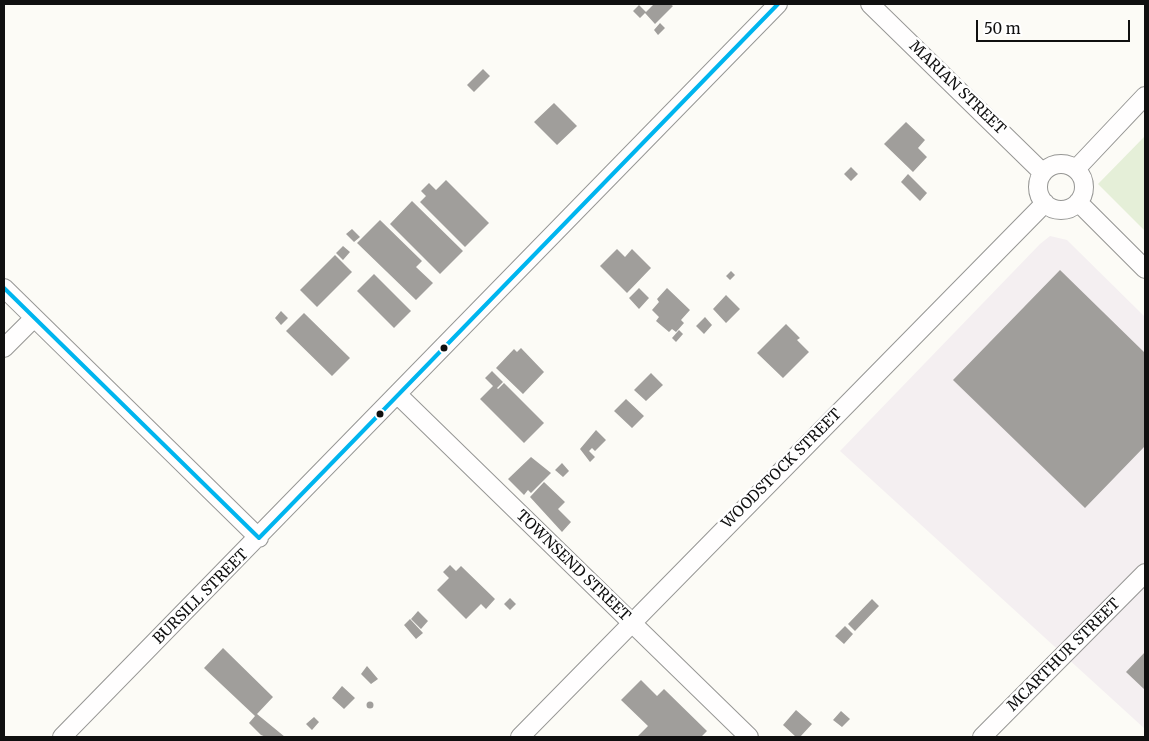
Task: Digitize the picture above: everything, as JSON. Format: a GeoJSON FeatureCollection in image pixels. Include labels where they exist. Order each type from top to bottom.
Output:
{"type":"FeatureCollection","features":[{"type":"Feature","properties":{"kind":"street","name":"BURSILL STREET"},"geometry":{"type":"LineString","coordinates":[[62,737],[259,538],[778,4]]}},
{"type":"Feature","properties":{"kind":"street","name":"MARIAN STREET"},"geometry":{"type":"LineString","coordinates":[[870,4],[1043,173]]}},
{"type":"Feature","properties":{"kind":"street"},"geometry":{"type":"LineString","coordinates":[[1076,169],[1145,96]]}},
{"type":"Feature","properties":{"kind":"street"},"geometry":{"type":"LineString","coordinates":[[1055,165],[1069,165],[1076,169],[1083,182],[1084,189],[1078,202],[1073,206],[1061,209],[1045,203],[1038,184],[1043,173],[1055,165]]}},
{"type":"Feature","properties":{"kind":"street"},"geometry":{"type":"LineString","coordinates":[[1078,202],[1145,269]]}},
{"type":"Feature","properties":{"kind":"street","name":"WOODSTOCK STREET"},"geometry":{"type":"LineString","coordinates":[[520,737],[1045,203]]}},
{"type":"Feature","properties":{"kind":"street"},"geometry":{"type":"LineString","coordinates":[[4,288],[259,538]]}},
{"type":"Feature","properties":{"kind":"street"},"geometry":{"type":"LineString","coordinates":[[4,348],[34,318]]}},
{"type":"Feature","properties":{"kind":"street","name":"TOWNSEND STREET"},"geometry":{"type":"LineString","coordinates":[[397,394],[749,737]]}},
{"type":"Feature","properties":{"kind":"street","name":"MCARTHUR STREET"},"geometry":{"type":"LineString","coordinates":[[982,737],[1145,573]]}},
{"type":"Feature","properties":{"kind":"shaded area"},"geometry":{"type":"Polygon","coordinates":[[[1050,236],[1067,240],[1145,317],[1145,729],[840,451],[1040,244],[1050,236]]]}},
{"type":"Feature","properties":{"kind":"green space"},"geometry":{"type":"Polygon","coordinates":[[[1145,136],[1145,231],[1098,184],[1145,136]]]}},
{"type":"Feature","properties":{"kind":"building"},"geometry":{"type":"Polygon","coordinates":[[[654,4],[670,4],[673,6],[655,24],[645,13],[640,18],[633,11],[639,5],[646,12],[654,4]]]}},
{"type":"Feature","properties":{"kind":"building"},"geometry":{"type":"Polygon","coordinates":[[[660,23],[665,28],[658,35],[654,30],[660,23]]]}},
{"type":"Feature","properties":{"kind":"building"},"geometry":{"type":"Polygon","coordinates":[[[483,69],[490,76],[474,92],[467,85],[483,69]]]}},
{"type":"Feature","properties":{"kind":"building"},"geometry":{"type":"Polygon","coordinates":[[[554,103],[577,126],[557,145],[534,122],[554,103]]]}},
{"type":"Feature","properties":{"kind":"building"},"geometry":{"type":"Polygon","coordinates":[[[906,122],[925,140],[918,148],[927,157],[913,172],[884,144],[906,122]]]}},
{"type":"Feature","properties":{"kind":"building"},"geometry":{"type":"Polygon","coordinates":[[[851,167],[858,174],[851,181],[844,174],[851,167]]]}},
{"type":"Feature","properties":{"kind":"building"},"geometry":{"type":"Polygon","coordinates":[[[908,174],[927,193],[920,201],[901,182],[908,174]]]}},
{"type":"Feature","properties":{"kind":"building"},"geometry":{"type":"Polygon","coordinates":[[[446,180],[489,223],[465,247],[420,202],[426,196],[421,191],[429,183],[436,190],[446,180]]]}},
{"type":"Feature","properties":{"kind":"building"},"geometry":{"type":"Polygon","coordinates":[[[412,201],[463,251],[440,274],[390,224],[412,201]]]}},
{"type":"Feature","properties":{"kind":"building"},"geometry":{"type":"Polygon","coordinates":[[[380,220],[422,261],[416,267],[433,283],[416,300],[357,243],[380,220]]]}},
{"type":"Feature","properties":{"kind":"building"},"geometry":{"type":"Polygon","coordinates":[[[352,229],[360,237],[354,242],[346,234],[352,229]]]}},
{"type":"Feature","properties":{"kind":"building"},"geometry":{"type":"Polygon","coordinates":[[[343,246],[350,252],[343,260],[336,253],[343,246]]]}},
{"type":"Feature","properties":{"kind":"building"},"geometry":{"type":"Polygon","coordinates":[[[617,249],[625,257],[632,249],[651,268],[627,293],[600,266],[617,249]]]}},
{"type":"Feature","properties":{"kind":"building"},"geometry":{"type":"Polygon","coordinates":[[[335,255],[352,272],[317,307],[300,290],[335,255]]]}},
{"type":"Feature","properties":{"kind":"building"},"geometry":{"type":"Polygon","coordinates":[[[1060,270],[1145,353],[1145,446],[1085,508],[953,380],[1060,270]]]}},
{"type":"Feature","properties":{"kind":"building"},"geometry":{"type":"Polygon","coordinates":[[[731,271],[735,275],[730,280],[726,276],[731,271]]]}},
{"type":"Feature","properties":{"kind":"building"},"geometry":{"type":"Polygon","coordinates":[[[374,274],[411,311],[394,328],[357,291],[374,274]]]}},
{"type":"Feature","properties":{"kind":"building"},"geometry":{"type":"Polygon","coordinates":[[[639,288],[649,298],[639,309],[629,298],[639,288]]]}},
{"type":"Feature","properties":{"kind":"building"},"geometry":{"type":"Polygon","coordinates":[[[667,288],[690,310],[681,320],[684,323],[676,332],[672,329],[669,332],[656,321],[659,317],[652,310],[659,302],[657,299],[667,288]]]}},
{"type":"Feature","properties":{"kind":"building"},"geometry":{"type":"Polygon","coordinates":[[[726,295],[740,309],[726,323],[713,309],[726,295]]]}},
{"type":"Feature","properties":{"kind":"building"},"geometry":{"type":"Polygon","coordinates":[[[281,311],[288,318],[281,325],[275,318],[281,311]]]}},
{"type":"Feature","properties":{"kind":"building"},"geometry":{"type":"Polygon","coordinates":[[[304,313],[350,358],[332,376],[286,331],[304,313]]]}},
{"type":"Feature","properties":{"kind":"building"},"geometry":{"type":"Polygon","coordinates":[[[705,317],[712,325],[704,334],[696,326],[705,317]]]}},
{"type":"Feature","properties":{"kind":"building"},"geometry":{"type":"Polygon","coordinates":[[[786,324],[800,338],[797,340],[809,352],[783,378],[757,353],[786,324]]]}},
{"type":"Feature","properties":{"kind":"building"},"geometry":{"type":"Polygon","coordinates":[[[679,330],[683,334],[676,342],[672,338],[679,330]]]}},
{"type":"Feature","properties":{"kind":"building"},"geometry":{"type":"Polygon","coordinates":[[[521,348],[544,372],[523,394],[496,368],[514,349],[517,352],[521,348]]]}},
{"type":"Feature","properties":{"kind":"building"},"geometry":{"type":"Polygon","coordinates":[[[492,371],[503,382],[498,389],[504,383],[544,423],[524,443],[480,399],[493,386],[485,378],[492,371]]]}},
{"type":"Feature","properties":{"kind":"building"},"geometry":{"type":"Polygon","coordinates":[[[651,373],[663,385],[646,401],[634,390],[651,373]]]}},
{"type":"Feature","properties":{"kind":"building"},"geometry":{"type":"Polygon","coordinates":[[[626,399],[644,416],[632,428],[614,411],[626,399]]]}},
{"type":"Feature","properties":{"kind":"building"},"geometry":{"type":"Polygon","coordinates":[[[596,430],[606,440],[595,451],[592,448],[589,451],[595,457],[590,462],[580,449],[596,430]]]}},
{"type":"Feature","properties":{"kind":"building"},"geometry":{"type":"Polygon","coordinates":[[[531,457],[551,473],[531,493],[528,490],[524,495],[508,479],[531,457]]]}},
{"type":"Feature","properties":{"kind":"building"},"geometry":{"type":"Polygon","coordinates":[[[562,463],[569,471],[563,477],[555,470],[562,463]]]}},
{"type":"Feature","properties":{"kind":"building"},"geometry":{"type":"Polygon","coordinates":[[[544,482],[565,502],[558,509],[571,522],[562,532],[530,497],[544,482]]]}},
{"type":"Feature","properties":{"kind":"building"},"geometry":{"type":"Polygon","coordinates":[[[450,565],[456,571],[461,566],[495,599],[486,609],[481,604],[466,619],[437,590],[449,578],[443,572],[450,565]]]}},
{"type":"Feature","properties":{"kind":"building"},"geometry":{"type":"Polygon","coordinates":[[[510,598],[516,604],[510,610],[504,604],[510,598]]]}},
{"type":"Feature","properties":{"kind":"building"},"geometry":{"type":"Polygon","coordinates":[[[872,599],[879,606],[855,631],[848,624],[872,599]]]}},
{"type":"Feature","properties":{"kind":"building"},"geometry":{"type":"Polygon","coordinates":[[[418,611],[428,621],[421,629],[411,619],[418,611]]]}},
{"type":"Feature","properties":{"kind":"building"},"geometry":{"type":"Polygon","coordinates":[[[410,619],[423,633],[416,639],[404,625],[410,619]]]}},
{"type":"Feature","properties":{"kind":"building"},"geometry":{"type":"Polygon","coordinates":[[[845,626],[853,634],[844,644],[835,636],[845,626]]]}},
{"type":"Feature","properties":{"kind":"building"},"geometry":{"type":"Polygon","coordinates":[[[223,648],[273,697],[257,714],[285,737],[266,737],[261,735],[249,723],[255,716],[204,668],[223,648]]]}},
{"type":"Feature","properties":{"kind":"building"},"geometry":{"type":"Polygon","coordinates":[[[1145,652],[1145,690],[1126,672],[1145,652]]]}},
{"type":"Feature","properties":{"kind":"building"},"geometry":{"type":"Polygon","coordinates":[[[367,666],[378,679],[371,684],[361,674],[367,666]]]}},
{"type":"Feature","properties":{"kind":"building"},"geometry":{"type":"Polygon","coordinates":[[[641,680],[657,696],[664,689],[707,731],[701,737],[639,737],[648,726],[621,700],[641,680]]]}},
{"type":"Feature","properties":{"kind":"building"},"geometry":{"type":"Polygon","coordinates":[[[342,686],[355,698],[344,709],[332,698],[342,686]]]}},
{"type":"Feature","properties":{"kind":"building"},"geometry":{"type":"Polygon","coordinates":[[[370,702],[373,705],[370,708],[367,705],[370,702]]]}},
{"type":"Feature","properties":{"kind":"building"},"geometry":{"type":"Polygon","coordinates":[[[796,710],[812,724],[800,737],[796,737],[783,725],[796,710]]]}},
{"type":"Feature","properties":{"kind":"building"},"geometry":{"type":"Polygon","coordinates":[[[841,711],[850,719],[842,727],[833,720],[841,711]]]}},
{"type":"Feature","properties":{"kind":"building"},"geometry":{"type":"Polygon","coordinates":[[[314,717],[319,722],[312,730],[306,724],[314,717]]]}},
{"type":"Feature","properties":{"kind":"transit line"},"geometry":{"type":"LineString","coordinates":[[4,288],[259,538],[778,4]]}}]}
